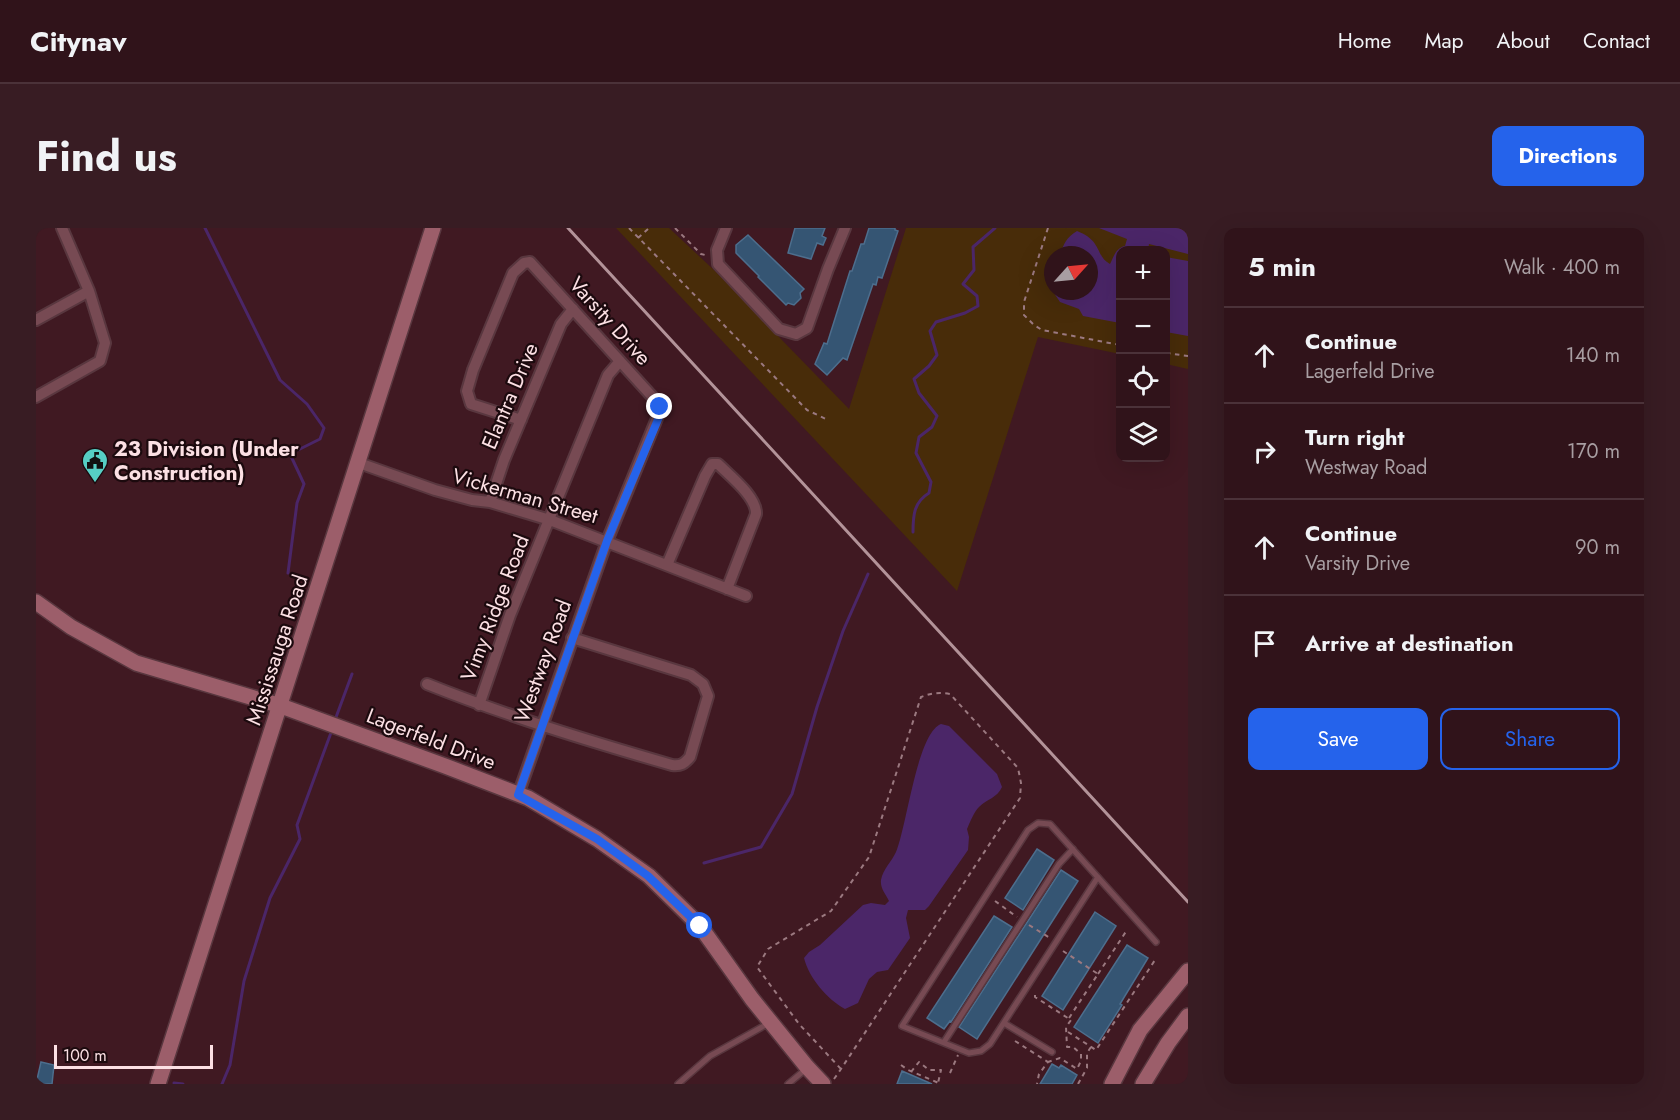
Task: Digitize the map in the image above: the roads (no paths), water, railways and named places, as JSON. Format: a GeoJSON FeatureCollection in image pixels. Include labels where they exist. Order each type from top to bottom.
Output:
{"type":"FeatureCollection","features":[{"type":"Feature","properties":{"kind":"main road","name":"Mississauga Road"},"geometry":{"type":"LineString","coordinates":[[158,1084],[433,228]]}},
{"type":"Feature","properties":{"kind":"main road","name":"Lagerfeld Drive"},"geometry":{"type":"LineString","coordinates":[[36,602],[71,627],[136,663],[281,706],[518,795],[597,839],[648,876],[700,926],[770,1022],[823,1084]]}},
{"type":"Feature","properties":{"kind":"main road"},"geometry":{"type":"LineString","coordinates":[[1112,1084],[1140,1030],[1188,971]]}},
{"type":"Feature","properties":{"kind":"main road"},"geometry":{"type":"LineString","coordinates":[[1143,1084],[1188,1016]]}},
{"type":"Feature","properties":{"kind":"street"},"geometry":{"type":"LineString","coordinates":[[36,397],[100,361],[105,343],[89,291],[62,228]]}},
{"type":"Feature","properties":{"kind":"street"},"geometry":{"type":"LineString","coordinates":[[726,228],[717,250],[718,264],[779,329],[796,334],[807,328],[845,228]]}},
{"type":"Feature","properties":{"kind":"street","name":"Varsity Drive"},"geometry":{"type":"LineString","coordinates":[[521,420],[471,404],[466,391],[513,273],[524,263],[530,262],[658,403],[660,411],[607,541]]}},
{"type":"Feature","properties":{"kind":"street"},"geometry":{"type":"LineString","coordinates":[[36,320],[89,291]]}},
{"type":"Feature","properties":{"kind":"street","name":"Elantra Drive"},"geometry":{"type":"LineString","coordinates":[[490,502],[504,460],[561,324],[573,309]]}},
{"type":"Feature","properties":{"kind":"street","name":"Vimy Ridge Road"},"geometry":{"type":"LineString","coordinates":[[479,705],[510,615],[608,375],[620,362]]}},
{"type":"Feature","properties":{"kind":"street","name":"Vickerman Street"},"geometry":{"type":"LineString","coordinates":[[359,463],[435,490],[472,500],[490,502],[550,520],[746,596]]}},
{"type":"Feature","properties":{"kind":"street"},"geometry":{"type":"LineString","coordinates":[[667,565],[705,476],[712,464],[718,464],[756,506],[756,514],[727,589]]}},
{"type":"Feature","properties":{"kind":"street","name":"Westway Road"},"geometry":{"type":"LineString","coordinates":[[518,795],[607,541]]}},
{"type":"Feature","properties":{"kind":"street"},"geometry":{"type":"LineString","coordinates":[[427,684],[479,705],[672,765],[679,766],[690,757],[708,696],[707,689],[699,680],[572,638]]}},
{"type":"Feature","properties":{"kind":"lane"},"geometry":{"type":"LineString","coordinates":[[1098,877],[990,1044],[981,1051],[969,1053],[902,1026],[1028,830],[1038,823],[1050,824],[1073,849],[1098,877],[1156,942]]}},
{"type":"Feature","properties":{"kind":"lane"},"geometry":{"type":"LineString","coordinates":[[944,1042],[1059,864],[1073,849]]}},
{"type":"Feature","properties":{"kind":"lane"},"geometry":{"type":"LineString","coordinates":[[678,1084],[711,1056],[770,1022]]}},
{"type":"Feature","properties":{"kind":"lane"},"geometry":{"type":"LineString","coordinates":[[1004,1023],[1052,1052]]}},
{"type":"Feature","properties":{"kind":"lane"},"geometry":{"type":"LineString","coordinates":[[788,1084],[807,1067]]}},
{"type":"Feature","properties":{"kind":"waterway"},"geometry":{"type":"LineString","coordinates":[[205,228],[280,380],[307,404],[324,428],[320,439],[290,454],[304,484],[297,503],[288,573]]}},
{"type":"Feature","properties":{"kind":"waterway"},"geometry":{"type":"LineString","coordinates":[[913,532],[915,510],[920,500],[929,493],[931,482],[916,453],[919,437],[932,427],[937,416],[919,393],[914,379],[929,366],[937,355],[930,331],[936,322],[965,313],[978,306],[977,296],[963,284],[974,270],[973,247],[995,228]]}},
{"type":"Feature","properties":{"kind":"waterway"},"geometry":{"type":"LineString","coordinates":[[704,863],[761,847],[792,794],[817,707],[843,631],[868,574]]}},
{"type":"Feature","properties":{"kind":"waterway"},"geometry":{"type":"LineString","coordinates":[[335,720],[352,674]]}},
{"type":"Feature","properties":{"kind":"waterway"},"geometry":{"type":"LineString","coordinates":[[222,1084],[230,1065],[244,981],[270,898],[300,839],[297,825],[332,730]]}},
{"type":"Feature","properties":{"kind":"waterway"},"geometry":{"type":"LineString","coordinates":[[174,1083],[183,1084]]}},
{"type":"Feature","properties":{"kind":"railway"},"geometry":{"type":"LineString","coordinates":[[568,228],[1188,902]]}},
{"type":"Feature","properties":{"kind":"place","name":"23 Division (Under Construction)"},"geometry":{"type":"Point","coordinates":[95,484]}}]}
